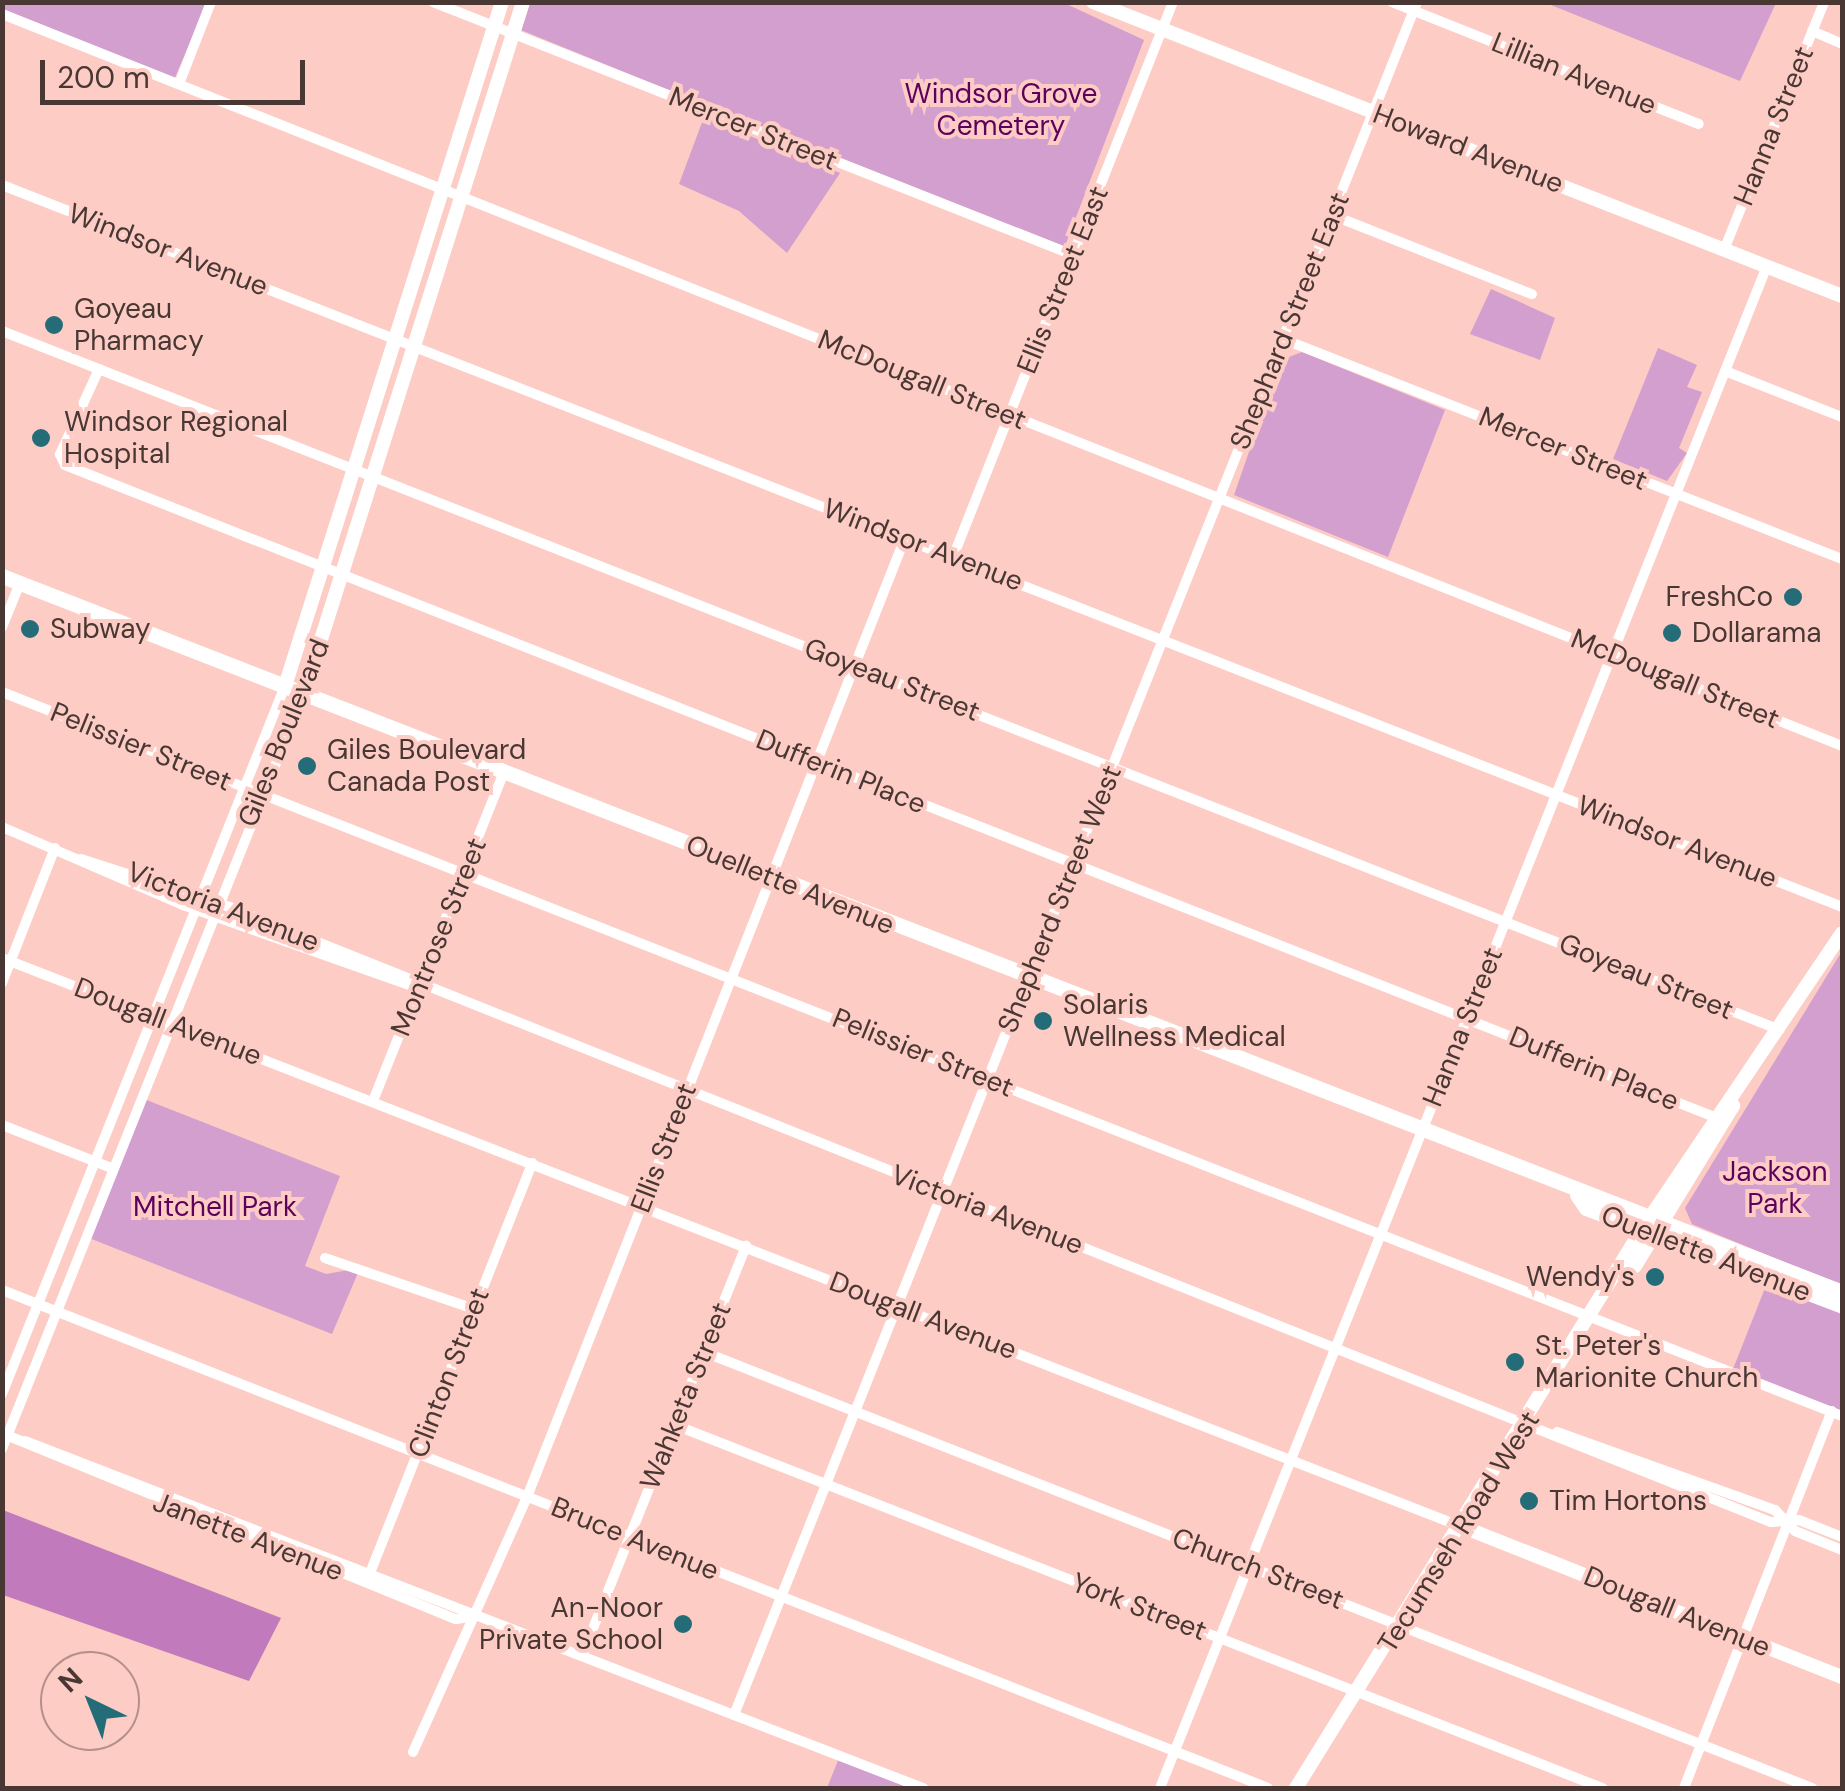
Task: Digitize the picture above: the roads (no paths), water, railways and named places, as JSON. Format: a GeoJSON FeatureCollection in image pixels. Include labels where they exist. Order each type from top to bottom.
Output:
{"type":"FeatureCollection","features":[{"type":"Feature","properties":{"kind":"main road","name":"Giles Boulevard"},"geometry":{"type":"LineString","coordinates":[[285,686],[326,568],[502,2]]}},
{"type":"Feature","properties":{"kind":"main road","name":"Giles Boulevard"},"geometry":{"type":"LineString","coordinates":[[304,692],[523,2]]}},
{"type":"Feature","properties":{"kind":"main road","name":"Howard Avenue"},"geometry":{"type":"LineString","coordinates":[[1094,2],[1842,296]]}},
{"type":"Feature","properties":{"kind":"main road","name":"Ouellette Avenue"},"geometry":{"type":"LineString","coordinates":[[2,576],[1576,1194],[1586,1208],[1652,1226],[1842,1292]]}},
{"type":"Feature","properties":{"kind":"main road"},"geometry":{"type":"LineString","coordinates":[[1652,1226],[1842,933]]}},
{"type":"Feature","properties":{"kind":"main road"},"geometry":{"type":"LineString","coordinates":[[1652,1226],[1717,1118],[1733,1106]]}},
{"type":"Feature","properties":{"kind":"main road","name":"Ouellette Avenue"},"geometry":{"type":"LineString","coordinates":[[1652,1226],[1842,1306]]}},
{"type":"Feature","properties":{"kind":"main road","name":"Tecumseh Road West"},"geometry":{"type":"LineString","coordinates":[[1296,1788],[1652,1226]]}},
{"type":"Feature","properties":{"kind":"main road","name":"Dougall Avenue"},"geometry":{"type":"LineString","coordinates":[[1463,1527],[1842,1677]]}},
{"type":"Feature","properties":{"kind":"street"},"geometry":{"type":"LineString","coordinates":[[179,84],[211,2]]}},
{"type":"Feature","properties":{"kind":"street","name":"Mercer Street"},"geometry":{"type":"LineString","coordinates":[[433,2],[1073,255]]}},
{"type":"Feature","properties":{"kind":"street","name":"Ellis Street East"},"geometry":{"type":"LineString","coordinates":[[953,557],[1174,2]]}},
{"type":"Feature","properties":{"kind":"street","name":"Lillian Avenue"},"geometry":{"type":"LineString","coordinates":[[1392,2],[1416,7],[1700,124]]}},
{"type":"Feature","properties":{"kind":"street","name":"Hanna Street"},"geometry":{"type":"LineString","coordinates":[[1724,250],[1824,2]]}},
{"type":"Feature","properties":{"kind":"street","name":"Shephard Street East"},"geometry":{"type":"LineString","coordinates":[[1164,640],[1416,7]]}},
{"type":"Feature","properties":{"kind":"street","name":"McDougall Street"},"geometry":{"type":"LineString","coordinates":[[2,14],[1842,746]]}},
{"type":"Feature","properties":{"kind":"street"},"geometry":{"type":"LineString","coordinates":[[1812,31],[1842,44]]}},
{"type":"Feature","properties":{"kind":"street","name":"Windsor Avenue"},"geometry":{"type":"LineString","coordinates":[[2,186],[1842,907]]}},
{"type":"Feature","properties":{"kind":"street"},"geometry":{"type":"LineString","coordinates":[[1332,216],[1532,294]]}},
{"type":"Feature","properties":{"kind":"street","name":"Hanna Street"},"geometry":{"type":"LineString","coordinates":[[1160,1788],[1767,266]]}},
{"type":"Feature","properties":{"kind":"street","name":"Goyeau Street"},"geometry":{"type":"LineString","coordinates":[[2,331],[1781,1030]]}},
{"type":"Feature","properties":{"kind":"street","name":"Mercer Street"},"geometry":{"type":"LineString","coordinates":[[1283,338],[1842,559]]}},
{"type":"Feature","properties":{"kind":"street","name":"Dufferin Place"},"geometry":{"type":"LineString","coordinates":[[99,369],[60,454],[65,465],[1717,1118]]}},
{"type":"Feature","properties":{"kind":"street"},"geometry":{"type":"LineString","coordinates":[[1725,371],[1842,417]]}},
{"type":"Feature","properties":{"kind":"street","name":"Ellis Street"},"geometry":{"type":"LineString","coordinates":[[413,1752],[478,1616],[527,1497],[905,538]]}},
{"type":"Feature","properties":{"kind":"street"},"geometry":{"type":"LineString","coordinates":[[2,628],[20,583]]}},
{"type":"Feature","properties":{"kind":"street","name":"Shepherd Street West"},"geometry":{"type":"LineString","coordinates":[[734,1715],[1164,640]]}},
{"type":"Feature","properties":{"kind":"street","name":"Giles Boulevard"},"geometry":{"type":"LineString","coordinates":[[2,1394],[285,686]]}},
{"type":"Feature","properties":{"kind":"street","name":"Pelissier Street"},"geometry":{"type":"LineString","coordinates":[[2,692],[1837,1414]]}},
{"type":"Feature","properties":{"kind":"street","name":"Giles Boulevard"},"geometry":{"type":"LineString","coordinates":[[2,1449],[214,907],[304,692]]}},
{"type":"Feature","properties":{"kind":"street","name":"Montrose Street"},"geometry":{"type":"LineString","coordinates":[[374,1101],[504,772]]}},
{"type":"Feature","properties":{"kind":"street","name":"Victoria Avenue"},"geometry":{"type":"LineString","coordinates":[[2,827],[1530,1420],[1754,1516],[1788,1521],[1842,1537]]}},
{"type":"Feature","properties":{"kind":"street"},"geometry":{"type":"LineString","coordinates":[[2,983],[7,960],[55,848]]}},
{"type":"Feature","properties":{"kind":"street","name":"Dougall Avenue"},"geometry":{"type":"LineString","coordinates":[[7,960],[1463,1527]]}},
{"type":"Feature","properties":{"kind":"street"},"geometry":{"type":"LineString","coordinates":[[2,1125],[112,1168]]}},
{"type":"Feature","properties":{"kind":"street","name":"Clinton Street"},"geometry":{"type":"LineString","coordinates":[[366,1584],[532,1163]]}},
{"type":"Feature","properties":{"kind":"street","name":"Wahketa Street"},"geometry":{"type":"LineString","coordinates":[[582,1656],[746,1246]]}},
{"type":"Feature","properties":{"kind":"street"},"geometry":{"type":"LineString","coordinates":[[325,1258],[474,1308]]}},
{"type":"Feature","properties":{"kind":"street","name":"Bruce Avenue"},"geometry":{"type":"LineString","coordinates":[[2,1290],[1268,1788]]}},
{"type":"Feature","properties":{"kind":"street","name":"Church Street"},"geometry":{"type":"LineString","coordinates":[[704,1352],[1812,1788]]}},
{"type":"Feature","properties":{"kind":"street"},"geometry":{"type":"LineString","coordinates":[[1684,1788],[1788,1521],[1837,1414]]}},
{"type":"Feature","properties":{"kind":"street","name":"York Street"},"geometry":{"type":"LineString","coordinates":[[675,1424],[1602,1788]]}},
{"type":"Feature","properties":{"kind":"street","name":"Janette Avenue"},"geometry":{"type":"LineString","coordinates":[[5,1434],[371,1570],[478,1616],[922,1788]]}},
{"type":"Feature","properties":{"kind":"street","name":"Janette Avenue"},"geometry":{"type":"LineString","coordinates":[[25,1441],[32,1452],[456,1619],[478,1616]]}},
{"type":"Feature","properties":{"kind":"street","name":"Victoria Avenue"},"geometry":{"type":"LineString","coordinates":[[1788,1521],[1842,1550]]}},
{"type":"Feature","properties":{"kind":"place","name":"Goyeau Pharmacy"},"geometry":{"type":"Point","coordinates":[54,325]}},
{"type":"Feature","properties":{"kind":"place","name":"Windsor Regional Hospital"},"geometry":{"type":"Point","coordinates":[41,438]}},
{"type":"Feature","properties":{"kind":"place","name":"FreshCo"},"geometry":{"type":"Point","coordinates":[1793,597]}},
{"type":"Feature","properties":{"kind":"place","name":"Subway"},"geometry":{"type":"Point","coordinates":[30,629]}},
{"type":"Feature","properties":{"kind":"place","name":"Dollarama"},"geometry":{"type":"Point","coordinates":[1672,633]}},
{"type":"Feature","properties":{"kind":"place","name":"Giles Boulevard Canada Post"},"geometry":{"type":"Point","coordinates":[307,766]}},
{"type":"Feature","properties":{"kind":"place","name":"Solaris Wellness Medical"},"geometry":{"type":"Point","coordinates":[1043,1021]}},
{"type":"Feature","properties":{"kind":"place","name":"Wendy's"},"geometry":{"type":"Point","coordinates":[1655,1277]}},
{"type":"Feature","properties":{"kind":"place","name":"St. Peter's Marionite Church"},"geometry":{"type":"Point","coordinates":[1515,1362]}},
{"type":"Feature","properties":{"kind":"place","name":"Tim Hortons"},"geometry":{"type":"Point","coordinates":[1529,1501]}},
{"type":"Feature","properties":{"kind":"place","name":"An-Noor Private School"},"geometry":{"type":"Point","coordinates":[683,1624]}},
{"type":"Feature","properties":{"kind":"park label","name":"Windsor Grove Cemetery"},"geometry":{"type":"Point","coordinates":[1001,110]}},
{"type":"Feature","properties":{"kind":"park label","name":"Jackson Park"},"geometry":{"type":"Point","coordinates":[1775,1188]}},
{"type":"Feature","properties":{"kind":"park label","name":"Mitchell Park"},"geometry":{"type":"Point","coordinates":[215,1207]}}]}
